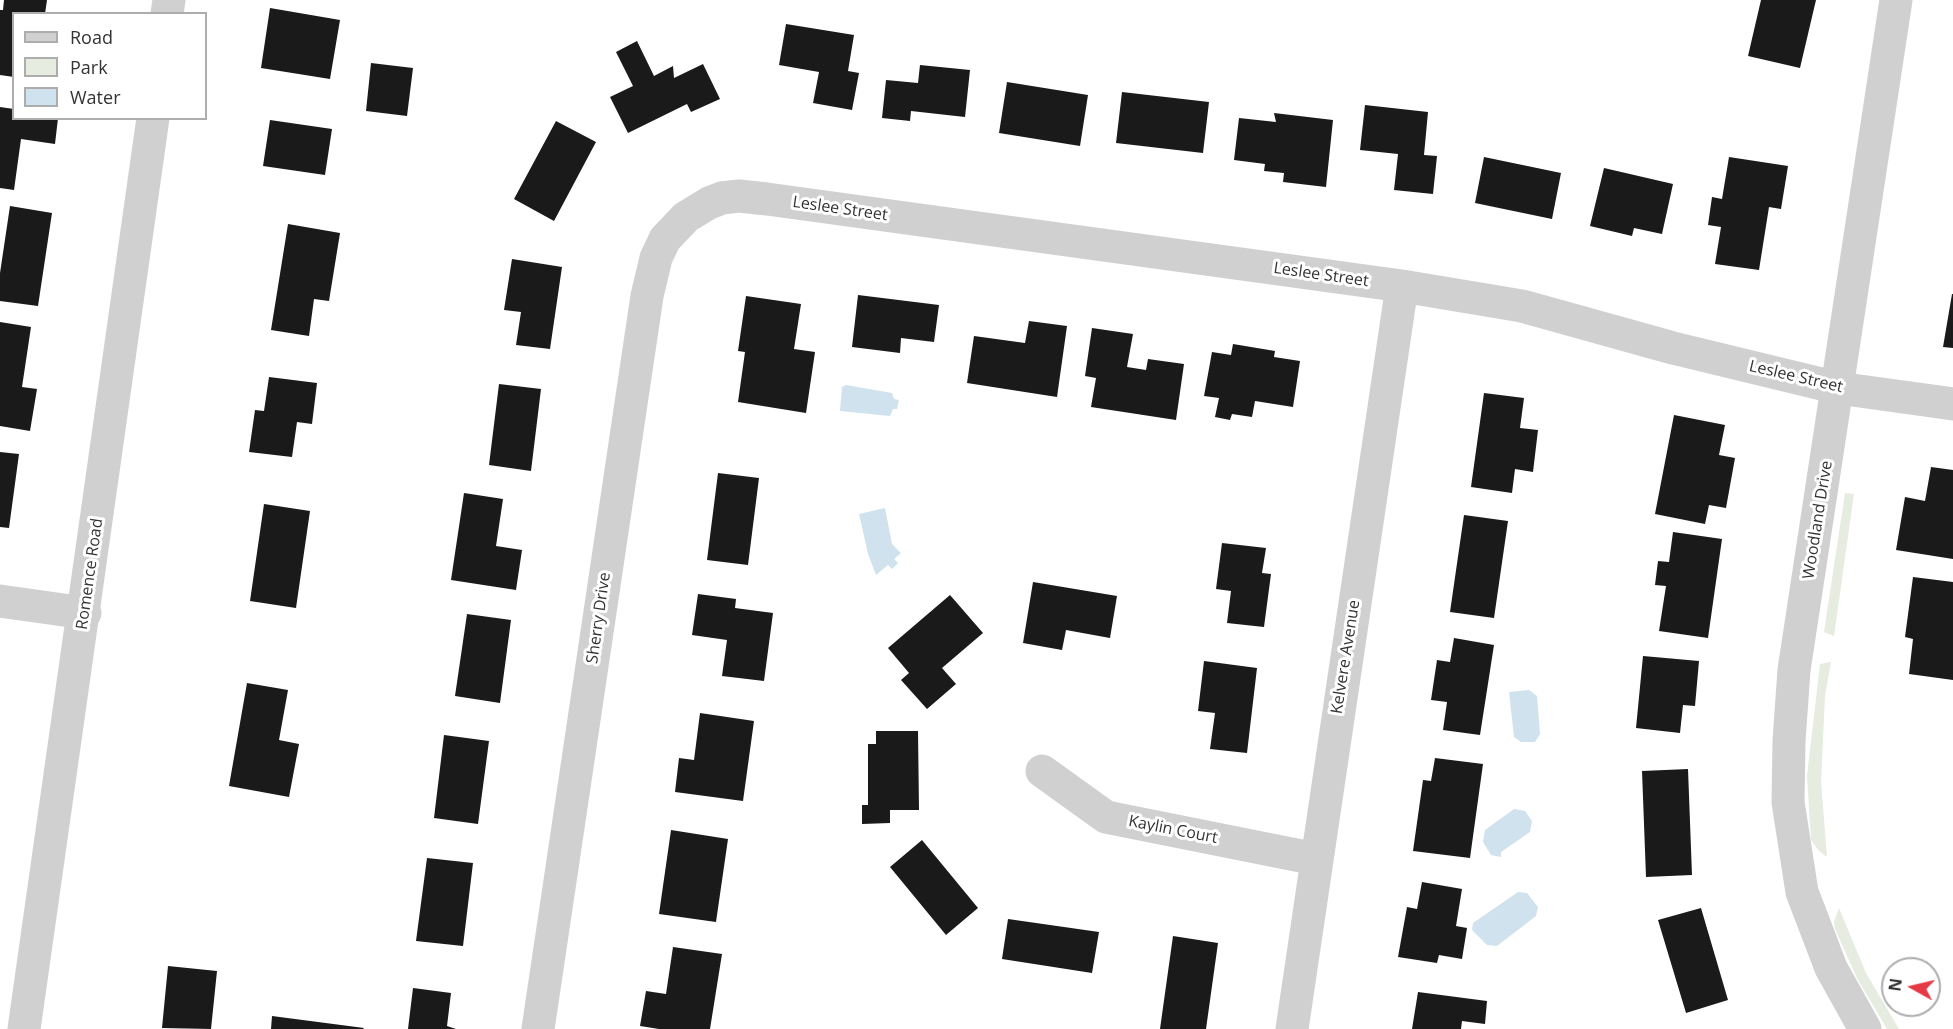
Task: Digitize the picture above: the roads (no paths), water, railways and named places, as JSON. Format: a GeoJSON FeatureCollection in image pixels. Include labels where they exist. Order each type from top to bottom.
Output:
{"type":"FeatureCollection","features":[{"type":"Feature","properties":{"kind":"street","name":"Woodland Drive"},"geometry":{"type":"LineString","coordinates":[[1865,1029],[1831,968],[1802,892],[1788,802],[1788,741],[1794,670],[1896,0]]}},
{"type":"Feature","properties":{"kind":"street","name":"Romence Road"},"geometry":{"type":"LineString","coordinates":[[24,1029],[85,613],[153,120]]}},
{"type":"Feature","properties":{"kind":"street","name":"Leslee Street"},"geometry":{"type":"LineString","coordinates":[[686,217],[722,198],[767,198],[1402,286],[1522,306],[1673,348],[1838,388],[1953,404]]}},
{"type":"Feature","properties":{"kind":"street","name":"Sherry Drive"},"geometry":{"type":"LineString","coordinates":[[538,1029],[646,296],[656,258],[665,239],[686,217]]}},
{"type":"Feature","properties":{"kind":"street","name":"Kelvere Avenue"},"geometry":{"type":"LineString","coordinates":[[1292,1029],[1402,286]]}},
{"type":"Feature","properties":{"kind":"street"},"geometry":{"type":"LineString","coordinates":[[0,601],[85,613]]}},
{"type":"Feature","properties":{"kind":"street","name":"Kaylin Court"},"geometry":{"type":"LineString","coordinates":[[1042,771],[1106,817],[1316,859]]}},
{"type":"Feature","properties":{"kind":"water"},"geometry":{"type":"Polygon","coordinates":[[[846,385],[892,393],[894,399],[899,400],[897,409],[893,409],[890,416],[840,411],[842,387],[846,385]]]}},
{"type":"Feature","properties":{"kind":"water"},"geometry":{"type":"Polygon","coordinates":[[[885,508],[892,544],[901,553],[894,559],[898,563],[892,569],[888,565],[876,575],[868,554],[859,514],[885,508]]]}},
{"type":"Feature","properties":{"kind":"water"},"geometry":{"type":"Polygon","coordinates":[[[1529,690],[1537,696],[1540,734],[1535,742],[1521,742],[1514,737],[1509,692],[1529,690]]]}},
{"type":"Feature","properties":{"kind":"water"},"geometry":{"type":"Polygon","coordinates":[[[1514,809],[1525,811],[1532,821],[1530,832],[1501,852],[1501,857],[1491,855],[1483,842],[1485,830],[1514,809]]]}},
{"type":"Feature","properties":{"kind":"water"},"geometry":{"type":"Polygon","coordinates":[[[1518,892],[1527,893],[1538,907],[1536,916],[1497,946],[1487,945],[1472,930],[1473,923],[1518,892]]]}}]}
